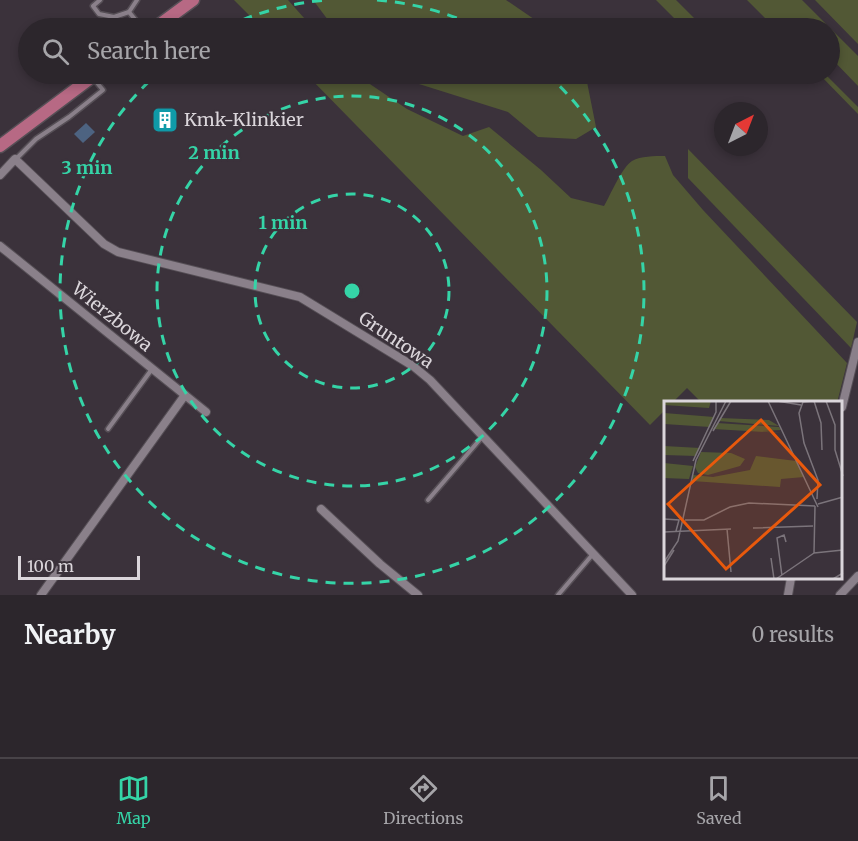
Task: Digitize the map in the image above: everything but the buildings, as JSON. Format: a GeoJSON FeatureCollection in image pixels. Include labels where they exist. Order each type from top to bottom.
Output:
{"type":"FeatureCollection","features":[{"type":"Feature","properties":{"kind":"main road"},"geometry":{"type":"LineString","coordinates":[[169,18],[193,0]]}},
{"type":"Feature","properties":{"kind":"main road"},"geometry":{"type":"LineString","coordinates":[[0,146],[82,84]]}},
{"type":"Feature","properties":{"kind":"street"},"geometry":{"type":"LineString","coordinates":[[0,175],[15,159]]}},
{"type":"Feature","properties":{"kind":"street","name":"Gruntowa"},"geometry":{"type":"LineString","coordinates":[[15,159],[111,249],[300,297],[413,366],[430,380],[632,595]]}},
{"type":"Feature","properties":{"kind":"street","name":"Wierzbowa"},"geometry":{"type":"LineString","coordinates":[[0,246],[206,412]]}},
{"type":"Feature","properties":{"kind":"street"},"geometry":{"type":"LineString","coordinates":[[843,403],[858,342]]}},
{"type":"Feature","properties":{"kind":"street"},"geometry":{"type":"LineString","coordinates":[[41,595],[184,395]]}},
{"type":"Feature","properties":{"kind":"street"},"geometry":{"type":"LineString","coordinates":[[321,508],[380,564],[418,595]]}},
{"type":"Feature","properties":{"kind":"street"},"geometry":{"type":"LineString","coordinates":[[840,595],[858,576]]}},
{"type":"Feature","properties":{"kind":"street"},"geometry":{"type":"LineString","coordinates":[[788,595],[791,580]]}},
{"type":"Feature","properties":{"kind":"lane"},"geometry":{"type":"LineString","coordinates":[[100,0],[93,6],[99,14],[114,17],[129,12],[137,0]]}},
{"type":"Feature","properties":{"kind":"lane"},"geometry":{"type":"LineString","coordinates":[[129,12],[134,18]]}},
{"type":"Feature","properties":{"kind":"lane"},"geometry":{"type":"LineString","coordinates":[[15,159],[36,139],[104,90],[100,84]]}},
{"type":"Feature","properties":{"kind":"lane"},"geometry":{"type":"LineString","coordinates":[[108,429],[152,368]]}},
{"type":"Feature","properties":{"kind":"lane"},"geometry":{"type":"LineString","coordinates":[[428,500],[482,436]]}},
{"type":"Feature","properties":{"kind":"lane"},"geometry":{"type":"LineString","coordinates":[[558,595],[593,554]]}},
{"type":"Feature","properties":{"kind":"green space"},"geometry":{"type":"Polygon","coordinates":[[[234,0],[288,0],[304,18],[252,18],[234,0]]]}},
{"type":"Feature","properties":{"kind":"green space"},"geometry":{"type":"Polygon","coordinates":[[[313,0],[506,0],[532,18],[326,18],[313,0]]]}},
{"type":"Feature","properties":{"kind":"green space"},"geometry":{"type":"Polygon","coordinates":[[[656,0],[676,0],[694,18],[674,18],[656,0]]]}},
{"type":"Feature","properties":{"kind":"green space"},"geometry":{"type":"Polygon","coordinates":[[[747,0],[802,0],[820,18],[765,18],[747,0]]]}},
{"type":"Feature","properties":{"kind":"green space"},"geometry":{"type":"Polygon","coordinates":[[[815,0],[858,0],[858,44],[840,26],[840,18],[833,18],[815,0]]]}},
{"type":"Feature","properties":{"kind":"green space"},"geometry":{"type":"Polygon","coordinates":[[[840,38],[858,56],[858,86],[840,67],[840,38]]]}},
{"type":"Feature","properties":{"kind":"green space"},"geometry":{"type":"Polygon","coordinates":[[[316,84],[370,84],[407,109],[463,136],[489,127],[571,198],[604,206],[628,164],[643,157],[665,156],[673,175],[703,210],[847,363],[838,401],[700,401],[687,388],[674,401],[664,401],[664,411],[650,425],[316,84]]]}},
{"type":"Feature","properties":{"kind":"green space"},"geometry":{"type":"Polygon","coordinates":[[[419,84],[587,84],[596,127],[576,139],[538,137],[508,112],[419,84]]]}},
{"type":"Feature","properties":{"kind":"green space"},"geometry":{"type":"Polygon","coordinates":[[[829,84],[835,84],[858,107],[858,114],[829,84]]]}},
{"type":"Feature","properties":{"kind":"green space"},"geometry":{"type":"Polygon","coordinates":[[[688,149],[857,322],[851,348],[688,178],[688,149]]]}},
{"type":"Feature","properties":{"kind":"water"},"geometry":{"type":"Polygon","coordinates":[[[86,123],[95,132],[83,143],[74,134],[86,123]]]}},
{"type":"Feature","properties":{"kind":"place","name":"Kmk-Klinkier"},"geometry":{"type":"Point","coordinates":[165,120]}}]}
